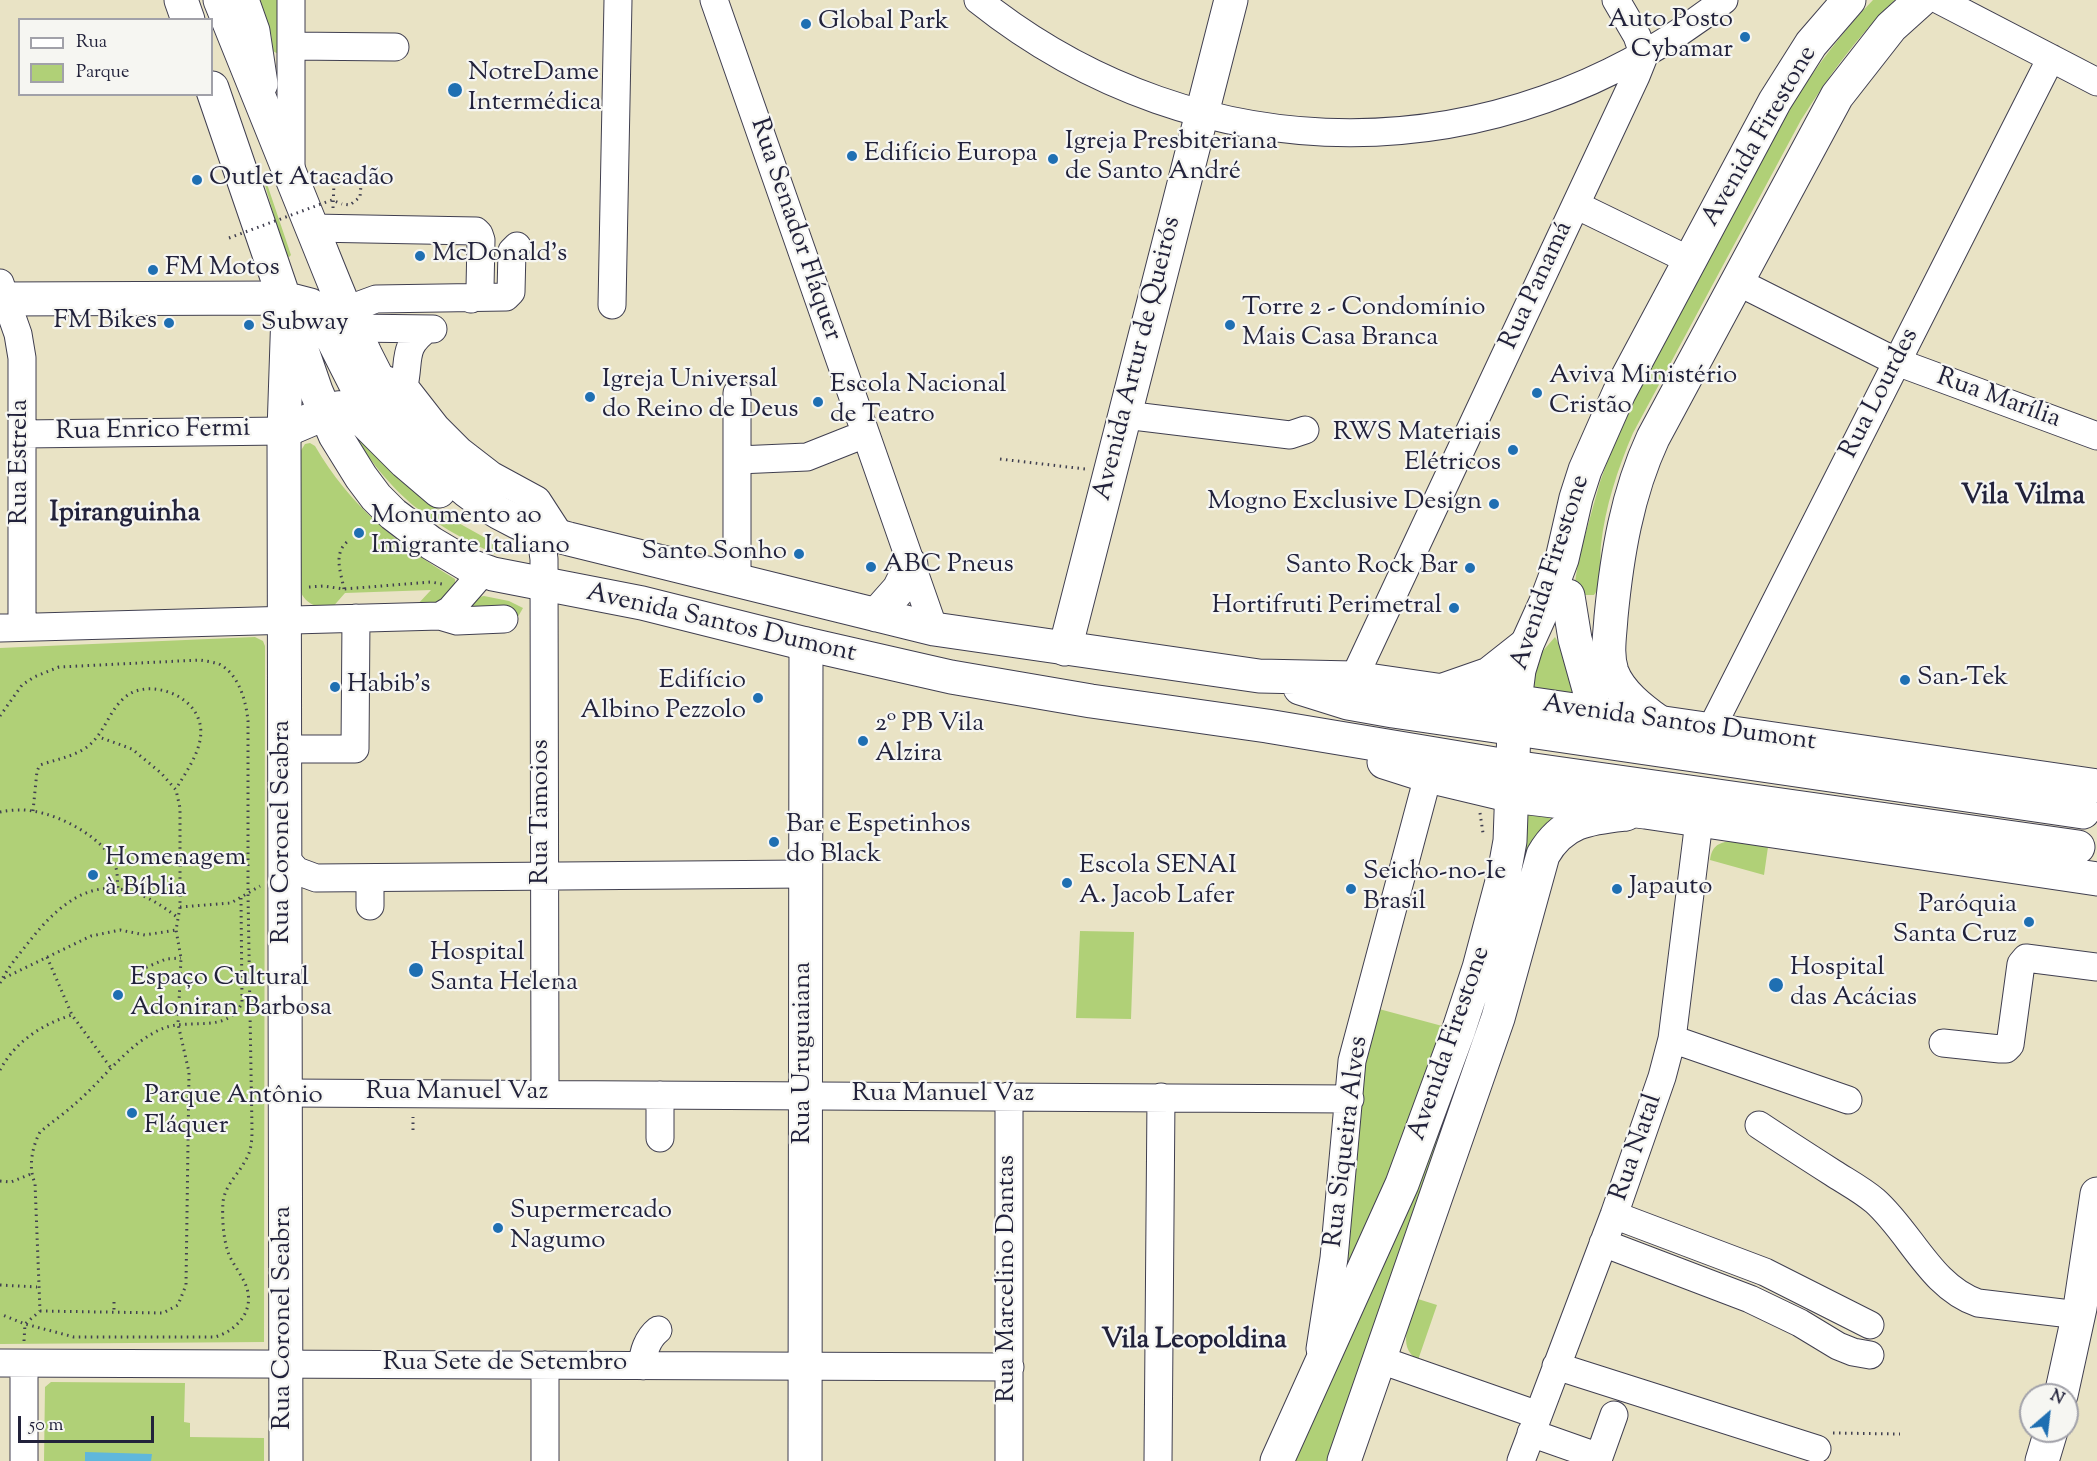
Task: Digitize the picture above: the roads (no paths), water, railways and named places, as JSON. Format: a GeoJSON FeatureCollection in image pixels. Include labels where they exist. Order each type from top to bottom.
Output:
{"type":"FeatureCollection","features":[{"type":"Feature","properties":{"kind":"main road"},"geometry":{"type":"LineString","coordinates":[[181,0],[187,18]]}},
{"type":"Feature","properties":{"kind":"main road"},"geometry":{"type":"LineString","coordinates":[[220,0],[266,112]]}},
{"type":"Feature","properties":{"kind":"main road"},"geometry":{"type":"LineString","coordinates":[[242,0],[253,31],[266,112]]}},
{"type":"Feature","properties":{"kind":"main road","name":"Avenida Artur de Queirós"},"geometry":{"type":"LineString","coordinates":[[1036,691],[1051,680],[1065,649],[1231,0]]}},
{"type":"Feature","properties":{"kind":"main road","name":"Avenida Firestone"},"geometry":{"type":"LineString","coordinates":[[1277,1461],[1402,1184],[1479,968],[1504,874],[1510,841],[1519,670],[1527,644],[1562,559],[1576,498],[1596,442],[1619,393],[1795,68],[1830,20],[1849,0]]}},
{"type":"Feature","properties":{"kind":"main road","name":"Avenida Firestone"},"geometry":{"type":"LineString","coordinates":[[1659,722],[1640,708],[1620,687],[1611,668],[1609,643],[1614,587],[1626,516],[1640,467],[1653,438],[1837,96],[1891,27],[1921,0]]}},
{"type":"Feature","properties":{"kind":"main road","name":"Avenida Santos Dumont"},"geometry":{"type":"LineString","coordinates":[[213,91],[324,413],[361,477],[376,497],[412,530],[450,555],[484,571],[544,585],[642,603],[951,677],[1091,701],[1306,733],[1513,782]]}},
{"type":"Feature","properties":{"kind":"main road","name":"Avenida Santos Dumont"},"geometry":{"type":"LineString","coordinates":[[266,112],[349,319],[390,381],[387,397],[415,438],[449,474],[486,506],[549,534],[934,629],[1259,676],[1354,678],[1443,690],[1515,715]]}},
{"type":"Feature","properties":{"kind":"main road"},"geometry":{"type":"LineString","coordinates":[[2,294],[310,305],[318,310],[386,441]]}},
{"type":"Feature","properties":{"kind":"main road","name":"Rua Coronel Seabra"},"geometry":{"type":"LineString","coordinates":[[286,305],[284,749],[292,883],[285,1093],[286,1461]]}},
{"type":"Feature","properties":{"kind":"main road"},"geometry":{"type":"LineString","coordinates":[[284,431],[342,406],[357,414],[405,462],[438,490],[447,495],[486,506]]}},
{"type":"Feature","properties":{"kind":"main road"},"geometry":{"type":"LineString","coordinates":[[1562,559],[1575,639],[1599,727],[1620,768],[1639,798]]}},
{"type":"Feature","properties":{"kind":"main road"},"geometry":{"type":"LineString","coordinates":[[876,615],[899,589],[911,565]]}},
{"type":"Feature","properties":{"kind":"main road"},"geometry":{"type":"LineString","coordinates":[[1568,596],[1582,602],[1597,603],[1614,587]]}},
{"type":"Feature","properties":{"kind":"main road","name":"Rua Uruguaiana"},"geometry":{"type":"LineString","coordinates":[[799,596],[806,621],[805,1461]]}},
{"type":"Feature","properties":{"kind":"main road"},"geometry":{"type":"LineString","coordinates":[[934,629],[951,677]]}},
{"type":"Feature","properties":{"kind":"main road"},"geometry":{"type":"LineString","coordinates":[[1443,690],[1490,674],[1527,644]]}},
{"type":"Feature","properties":{"kind":"main road","name":"Avenida Santos Dumont"},"geometry":{"type":"LineString","coordinates":[[1259,676],[1348,703],[1515,715],[1599,727],[2087,813]]}},
{"type":"Feature","properties":{"kind":"main road","name":"Avenida Santos Dumont"},"geometry":{"type":"LineString","coordinates":[[1599,727],[1659,722],[1711,729],[2087,813]]}},
{"type":"Feature","properties":{"kind":"main road","name":"Avenida Santos Dumont"},"geometry":{"type":"LineString","coordinates":[[1306,733],[1399,768],[1428,776],[1513,782],[1639,798],[2087,813]]}},
{"type":"Feature","properties":{"kind":"main road","name":"Avenida Santos Dumont"},"geometry":{"type":"LineString","coordinates":[[1639,798],[1699,821],[2097,879]]}},
{"type":"Feature","properties":{"kind":"main road","name":"Avenida Firestone"},"geometry":{"type":"LineString","coordinates":[[1344,1461],[1494,1029],[1543,855],[1566,828],[1639,798]]}},
{"type":"Feature","properties":{"kind":"main road"},"geometry":{"type":"LineString","coordinates":[[2055,873],[2079,860],[2089,850],[2095,837],[2087,813]]}},
{"type":"Feature","properties":{"kind":"main road"},"geometry":{"type":"LineString","coordinates":[[2064,1383],[2085,1312],[2097,1194]]}},
{"type":"Feature","properties":{"kind":"main road"},"geometry":{"type":"LineString","coordinates":[[2042,1461],[2047,1443]]}},
{"type":"Feature","properties":{"kind":"street"},"geometry":{"type":"LineString","coordinates":[[291,0],[291,176]]}},
{"type":"Feature","properties":{"kind":"street"},"geometry":{"type":"LineString","coordinates":[[612,305],[618,0]]}},
{"type":"Feature","properties":{"kind":"street","name":"Rua Senador Fláquer"},"geometry":{"type":"LineString","coordinates":[[714,0],[934,629]]}},
{"type":"Feature","properties":{"kind":"street"},"geometry":{"type":"LineString","coordinates":[[978,0],[1025,35],[1085,69],[1146,96],[1202,114],[1268,127],[1322,133],[1384,133],[1446,126],[1546,100],[1594,81],[1644,56],[1724,0]]}},
{"type":"Feature","properties":{"kind":"street"},"geometry":{"type":"LineString","coordinates":[[1616,0],[1637,36],[1644,56]]}},
{"type":"Feature","properties":{"kind":"street"},"geometry":{"type":"LineString","coordinates":[[1938,0],[2097,82]]}},
{"type":"Feature","properties":{"kind":"street"},"geometry":{"type":"LineString","coordinates":[[291,38],[351,32]]}},
{"type":"Feature","properties":{"kind":"street"},"geometry":{"type":"LineString","coordinates":[[291,38],[395,47]]}},
{"type":"Feature","properties":{"kind":"street","name":"Rua Panamá"},"geometry":{"type":"LineString","coordinates":[[1354,678],[1644,56]]}},
{"type":"Feature","properties":{"kind":"street","name":"Rua Lourdes"},"geometry":{"type":"LineString","coordinates":[[1711,729],[2051,58]]}},
{"type":"Feature","properties":{"kind":"street"},"geometry":{"type":"LineString","coordinates":[[1576,205],[1691,261]]}},
{"type":"Feature","properties":{"kind":"street"},"geometry":{"type":"LineString","coordinates":[[317,239],[373,229],[476,231],[481,240],[480,288],[471,299]]}},
{"type":"Feature","properties":{"kind":"street"},"geometry":{"type":"LineString","coordinates":[[349,319],[376,299],[471,299],[503,298],[510,295],[512,251],[517,246]]}},
{"type":"Feature","properties":{"kind":"street","name":"Rua Marília"},"geometry":{"type":"LineString","coordinates":[[1737,282],[1897,362],[2097,436]]}},
{"type":"Feature","properties":{"kind":"street","name":"Rua Estrela"},"geometry":{"type":"LineString","coordinates":[[2,294],[18,334],[11,358],[22,434],[11,628]]}},
{"type":"Feature","properties":{"kind":"street"},"geometry":{"type":"LineString","coordinates":[[349,319],[430,329],[417,336],[410,347],[408,368],[390,381]]}},
{"type":"Feature","properties":{"kind":"street","name":"Rua Tamoios"},"geometry":{"type":"LineString","coordinates":[[390,381],[460,451],[491,475],[537,500],[549,534],[544,559],[545,1094]]}},
{"type":"Feature","properties":{"kind":"street"},"geometry":{"type":"LineString","coordinates":[[737,393],[737,580]]}},
{"type":"Feature","properties":{"kind":"street"},"geometry":{"type":"LineString","coordinates":[[1125,414],[1290,435],[1305,430]]}},
{"type":"Feature","properties":{"kind":"street","name":"Rua Enrico Fermi"},"geometry":{"type":"LineString","coordinates":[[22,434],[284,431]]}},
{"type":"Feature","properties":{"kind":"street"},"geometry":{"type":"LineString","coordinates":[[738,460],[807,457],[865,434]]}},
{"type":"Feature","properties":{"kind":"street"},"geometry":{"type":"LineString","coordinates":[[440,616],[450,609],[484,571]]}},
{"type":"Feature","properties":{"kind":"street"},"geometry":{"type":"LineString","coordinates":[[11,628],[284,607],[356,618],[440,616],[457,621],[504,619]]}},
{"type":"Feature","properties":{"kind":"street"},"geometry":{"type":"LineString","coordinates":[[284,749],[355,749],[356,618]]}},
{"type":"Feature","properties":{"kind":"street","name":"Rua Siqueira Alves"},"geometry":{"type":"LineString","coordinates":[[1317,1371],[1334,1258],[1352,1061],[1428,776]]}},
{"type":"Feature","properties":{"kind":"street","name":"Rua Natal"},"geometry":{"type":"LineString","coordinates":[[1521,1461],[1658,1092],[1672,1039],[1699,821]]}},
{"type":"Feature","properties":{"kind":"street"},"geometry":{"type":"LineString","coordinates":[[292,883],[370,878],[805,874]]}},
{"type":"Feature","properties":{"kind":"street"},"geometry":{"type":"LineString","coordinates":[[370,878],[370,906]]}},
{"type":"Feature","properties":{"kind":"street"},"geometry":{"type":"LineString","coordinates":[[1943,1043],[2000,1049],[2006,1049],[2010,1045],[2021,964],[2026,958],[2097,967]]}},
{"type":"Feature","properties":{"kind":"street"},"geometry":{"type":"LineString","coordinates":[[1672,1039],[1848,1100]]}},
{"type":"Feature","properties":{"kind":"street","name":"Rua Manuel Vaz"},"geometry":{"type":"LineString","coordinates":[[285,1093],[371,1082],[545,1094],[1350,1099]]}},
{"type":"Feature","properties":{"kind":"street"},"geometry":{"type":"LineString","coordinates":[[660,1095],[660,1138]]}},
{"type":"Feature","properties":{"kind":"street","name":"Rua Marcelino Dantas"},"geometry":{"type":"LineString","coordinates":[[1009,1096],[1009,1461]]}},
{"type":"Feature","properties":{"kind":"street"},"geometry":{"type":"LineString","coordinates":[[1158,1461],[1161,1097]]}},
{"type":"Feature","properties":{"kind":"street"},"geometry":{"type":"LineString","coordinates":[[1759,1125],[1874,1201],[1901,1228],[1943,1281],[1964,1299],[1978,1304],[2085,1312]]}},
{"type":"Feature","properties":{"kind":"street"},"geometry":{"type":"LineString","coordinates":[[1614,1215],[1765,1272],[1870,1325]]}},
{"type":"Feature","properties":{"kind":"street"},"geometry":{"type":"LineString","coordinates":[[1603,1243],[1750,1299],[1800,1323],[1838,1346],[1870,1356]]}},
{"type":"Feature","properties":{"kind":"street"},"geometry":{"type":"LineString","coordinates":[[643,1366],[642,1356],[653,1334],[658,1330]]}},
{"type":"Feature","properties":{"kind":"street"},"geometry":{"type":"LineString","coordinates":[[1378,1359],[1535,1424],[1599,1457],[1614,1414]]}},
{"type":"Feature","properties":{"kind":"street"},"geometry":{"type":"LineString","coordinates":[[12,1364],[24,1461]]}},
{"type":"Feature","properties":{"kind":"street","name":"Rua Sete de Setembro"},"geometry":{"type":"LineString","coordinates":[[12,1364],[1010,1367]]}},
{"type":"Feature","properties":{"kind":"street"},"geometry":{"type":"LineString","coordinates":[[545,1461],[546,1365]]}},
{"type":"Feature","properties":{"kind":"street"},"geometry":{"type":"LineString","coordinates":[[1556,1366],[1817,1449]]}},
{"type":"Feature","properties":{"kind":"water"},"geometry":{"type":"Polygon","coordinates":[[[85,1452],[152,1454],[151,1461],[85,1461],[85,1452]]]}},
{"type":"Feature","properties":{"kind":"place","name":"Global Park"},"geometry":{"type":"Point","coordinates":[806,24]}},
{"type":"Feature","properties":{"kind":"place","name":"Auto Posto Cybamar"},"geometry":{"type":"Point","coordinates":[1745,37]}},
{"type":"Feature","properties":{"kind":"place","name":"NotreDame Intermédica"},"geometry":{"type":"Point","coordinates":[455,90]}},
{"type":"Feature","properties":{"kind":"place","name":"Edifício Europa"},"geometry":{"type":"Point","coordinates":[852,156]}},
{"type":"Feature","properties":{"kind":"place","name":"Igreja Presbiteriana de Santo André"},"geometry":{"type":"Point","coordinates":[1053,159]}},
{"type":"Feature","properties":{"kind":"place","name":"Outlet Atacadão"},"geometry":{"type":"Point","coordinates":[197,180]}},
{"type":"Feature","properties":{"kind":"place","name":"McDonald's"},"geometry":{"type":"Point","coordinates":[420,256]}},
{"type":"Feature","properties":{"kind":"place","name":"FM Motos"},"geometry":{"type":"Point","coordinates":[153,270]}},
{"type":"Feature","properties":{"kind":"place","name":"FM Bikes"},"geometry":{"type":"Point","coordinates":[169,323]}},
{"type":"Feature","properties":{"kind":"place","name":"Subway"},"geometry":{"type":"Point","coordinates":[249,325]}},
{"type":"Feature","properties":{"kind":"place","name":"Torre 2 - Condomínio Mais Casa Branca"},"geometry":{"type":"Point","coordinates":[1230,325]}},
{"type":"Feature","properties":{"kind":"place","name":"Aviva Ministério Cristão"},"geometry":{"type":"Point","coordinates":[1537,393]}},
{"type":"Feature","properties":{"kind":"place","name":"Igreja Universal do Reino de Deus"},"geometry":{"type":"Point","coordinates":[590,397]}},
{"type":"Feature","properties":{"kind":"place","name":"Escola Nacional de Teatro"},"geometry":{"type":"Point","coordinates":[818,402]}},
{"type":"Feature","properties":{"kind":"place","name":"RWS Materiais Elétricos"},"geometry":{"type":"Point","coordinates":[1513,450]}},
{"type":"Feature","properties":{"kind":"place","name":"Mogno Exclusive Design"},"geometry":{"type":"Point","coordinates":[1494,504]}},
{"type":"Feature","properties":{"kind":"place","name":"Monumento ao Imigrante Italiano"},"geometry":{"type":"Point","coordinates":[359,533]}},
{"type":"Feature","properties":{"kind":"place","name":"Santo Sonho"},"geometry":{"type":"Point","coordinates":[799,554]}},
{"type":"Feature","properties":{"kind":"place","name":"ABC Pneus"},"geometry":{"type":"Point","coordinates":[871,567]}},
{"type":"Feature","properties":{"kind":"place","name":"Santo Rock Bar"},"geometry":{"type":"Point","coordinates":[1470,568]}},
{"type":"Feature","properties":{"kind":"place","name":"Hortifruti Perimetral"},"geometry":{"type":"Point","coordinates":[1454,608]}},
{"type":"Feature","properties":{"kind":"place","name":"San-Tek"},"geometry":{"type":"Point","coordinates":[1905,680]}},
{"type":"Feature","properties":{"kind":"place","name":"Habib's"},"geometry":{"type":"Point","coordinates":[335,687]}},
{"type":"Feature","properties":{"kind":"place","name":"Edifício Albino Pezzolo"},"geometry":{"type":"Point","coordinates":[758,698]}},
{"type":"Feature","properties":{"kind":"place","name":"2º PB Vila Alzira"},"geometry":{"type":"Point","coordinates":[863,741]}},
{"type":"Feature","properties":{"kind":"place","name":"Bar e Espetinhos do Black"},"geometry":{"type":"Point","coordinates":[774,842]}},
{"type":"Feature","properties":{"kind":"place","name":"Homenagem à Bíblia"},"geometry":{"type":"Point","coordinates":[93,875]}},
{"type":"Feature","properties":{"kind":"place","name":"Escola SENAI A. Jacob Lafer"},"geometry":{"type":"Point","coordinates":[1067,883]}},
{"type":"Feature","properties":{"kind":"place","name":"Seicho-no-Ie Brasil"},"geometry":{"type":"Point","coordinates":[1351,889]}},
{"type":"Feature","properties":{"kind":"place","name":"Japauto"},"geometry":{"type":"Point","coordinates":[1617,889]}},
{"type":"Feature","properties":{"kind":"place","name":"Paróquia Santa Cruz"},"geometry":{"type":"Point","coordinates":[2029,922]}},
{"type":"Feature","properties":{"kind":"place","name":"Hospital Santa Helena"},"geometry":{"type":"Point","coordinates":[416,970]}},
{"type":"Feature","properties":{"kind":"place","name":"Hospital das Acácias"},"geometry":{"type":"Point","coordinates":[1776,985]}},
{"type":"Feature","properties":{"kind":"place","name":"Espaço Cultural Adoniran Barbosa"},"geometry":{"type":"Point","coordinates":[118,995]}},
{"type":"Feature","properties":{"kind":"place","name":"Parque Antônio Fláquer"},"geometry":{"type":"Point","coordinates":[132,1113]}},
{"type":"Feature","properties":{"kind":"place","name":"Supermercado Nagumo"},"geometry":{"type":"Point","coordinates":[498,1228]}},
{"type":"Feature","properties":{"kind":"district","name":"Vila Vilma"},"geometry":{"type":"Point","coordinates":[2023,498]}},
{"type":"Feature","properties":{"kind":"district","name":"Ipiranguinha"},"geometry":{"type":"Point","coordinates":[125,515]}},
{"type":"Feature","properties":{"kind":"district","name":"Vila Leopoldina"},"geometry":{"type":"Point","coordinates":[1194,1342]}}]}
